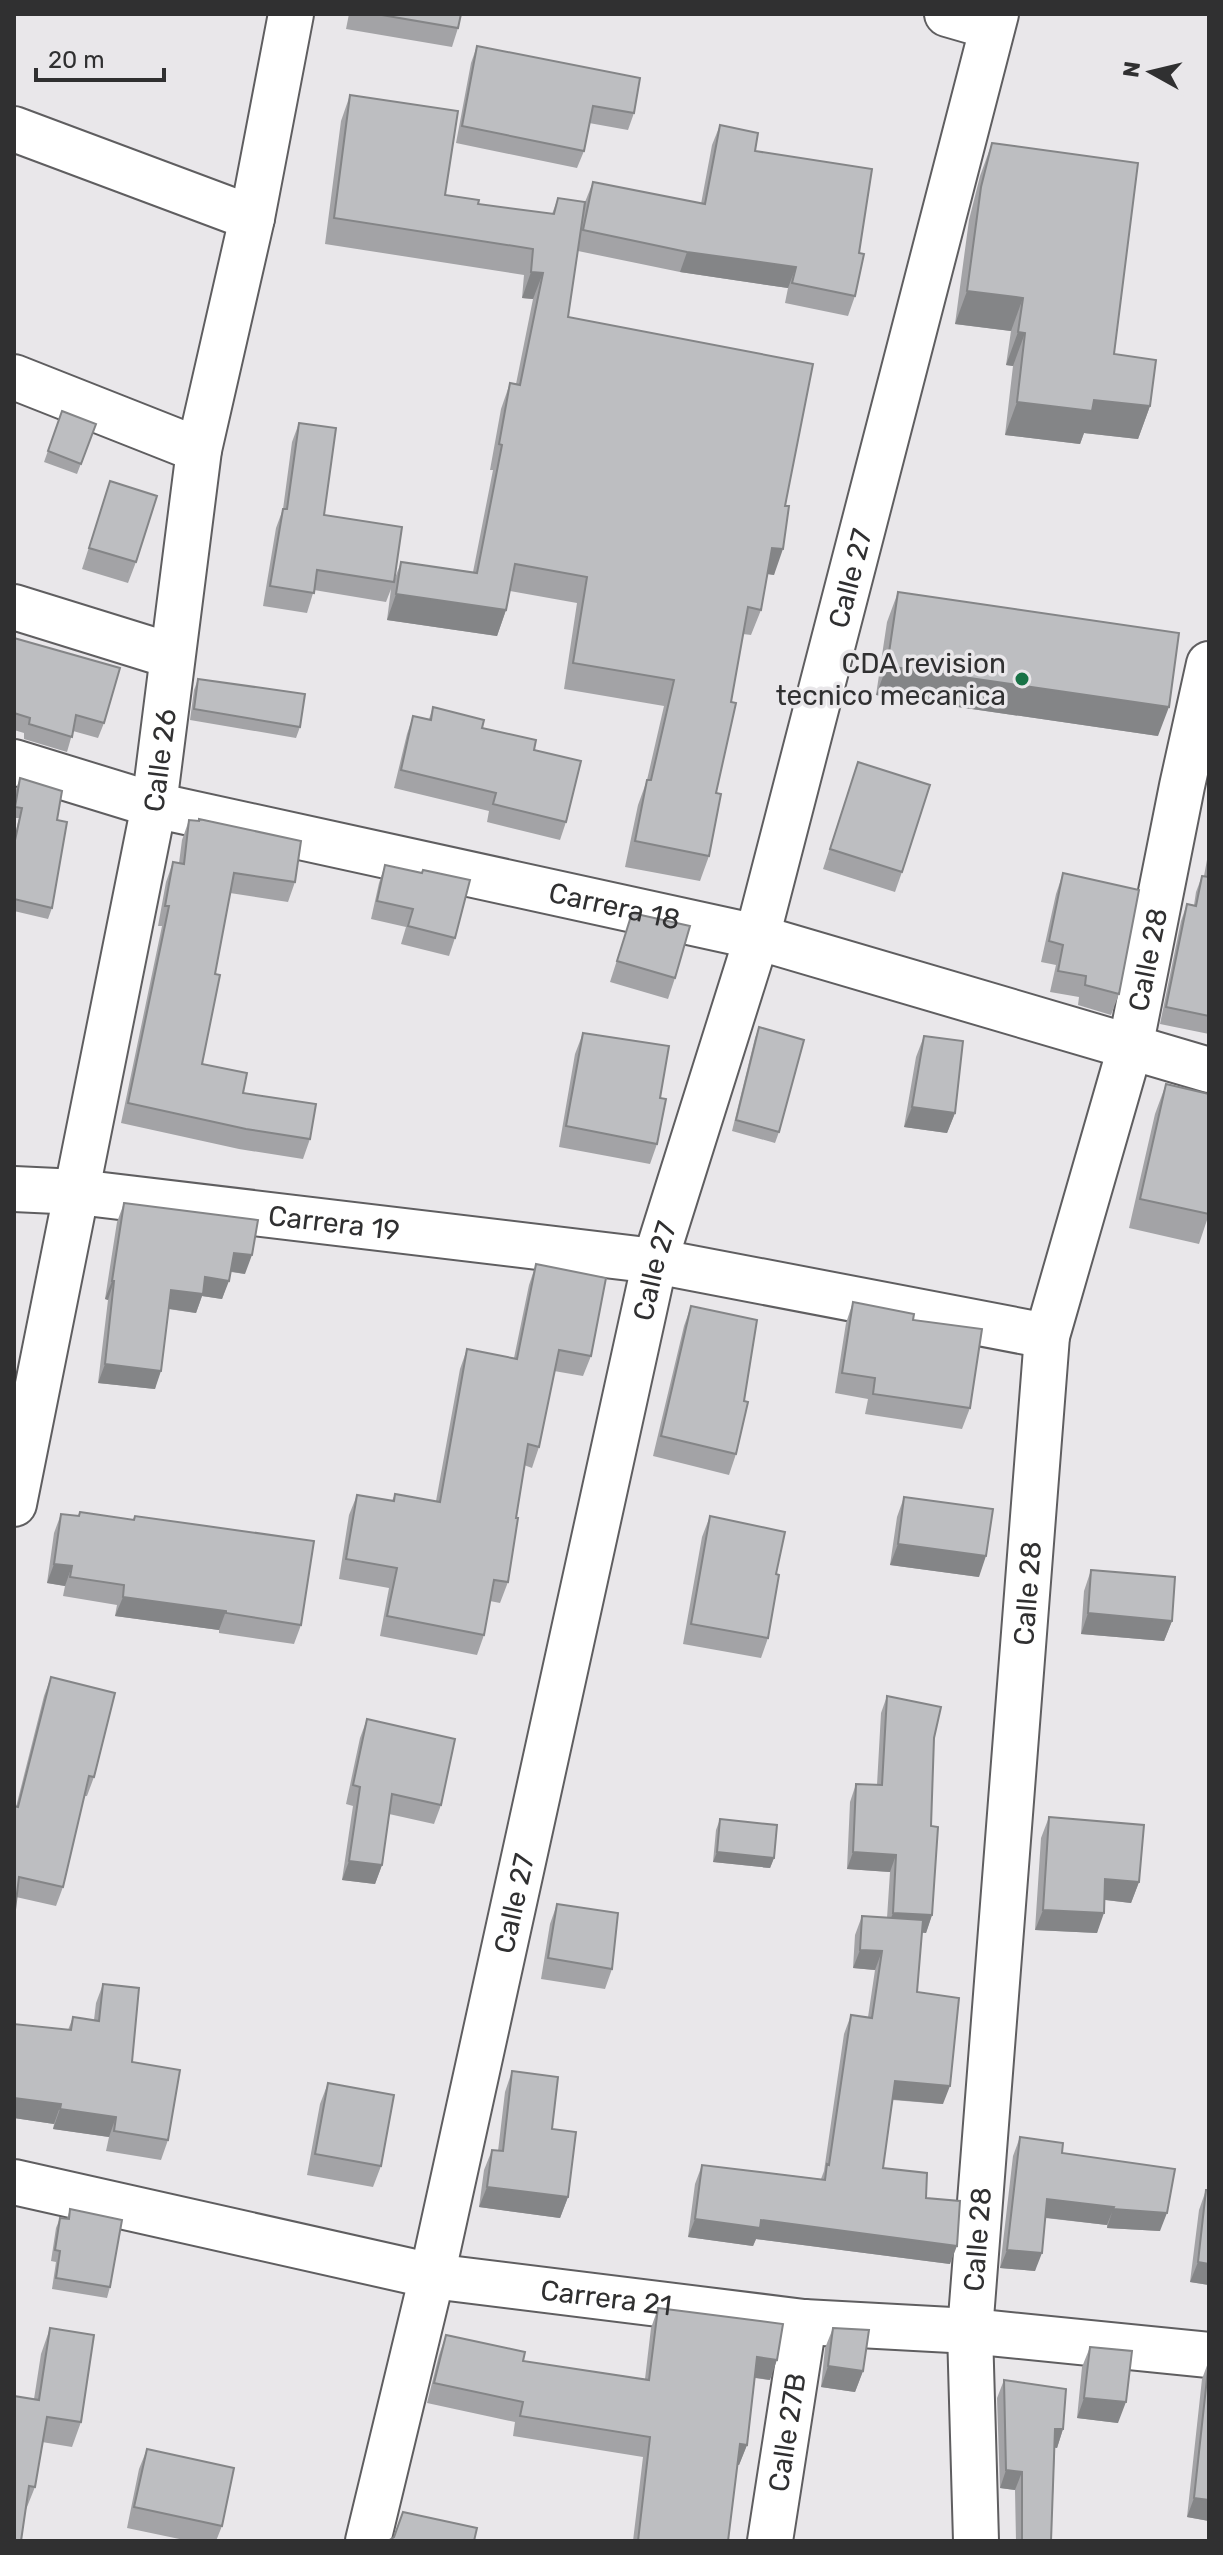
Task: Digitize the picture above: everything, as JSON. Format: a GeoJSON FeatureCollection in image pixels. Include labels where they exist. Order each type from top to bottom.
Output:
{"type":"FeatureCollection","features":[{"type":"Feature","properties":{"kind":"street","name":"Calle 26"},"geometry":{"type":"LineString","coordinates":[[14,1504],[154,805],[199,450],[252,218],[291,14]]}},
{"type":"Feature","properties":{"kind":"street"},"geometry":{"type":"LineString","coordinates":[[947,14],[994,20]]}},
{"type":"Feature","properties":{"kind":"street","name":"Calle 27"},"geometry":{"type":"LineString","coordinates":[[368,2541],[432,2276],[655,1261],[757,937],[994,20]]}},
{"type":"Feature","properties":{"kind":"street"},"geometry":{"type":"LineString","coordinates":[[14,129],[252,218]]}},
{"type":"Feature","properties":{"kind":"street"},"geometry":{"type":"LineString","coordinates":[[14,377],[199,450]]}},
{"type":"Feature","properties":{"kind":"street"},"geometry":{"type":"LineString","coordinates":[[14,607],[172,656]]}},
{"type":"Feature","properties":{"kind":"street","name":"Calle 28"},"geometry":{"type":"LineString","coordinates":[[976,2541],[970,2331],[1047,1336],[1130,1048],[1209,664]]}},
{"type":"Feature","properties":{"kind":"street","name":"Carrera 18"},"geometry":{"type":"LineString","coordinates":[[14,762],[154,805],[757,937],[1209,1070]]}},
{"type":"Feature","properties":{"kind":"street","name":"Carrera 19"},"geometry":{"type":"LineString","coordinates":[[14,1189],[78,1192],[655,1261],[1047,1336]]}},
{"type":"Feature","properties":{"kind":"street","name":"Carrera 21"},"geometry":{"type":"LineString","coordinates":[[14,2182],[432,2276],[804,2322],[970,2331],[1209,2355]]}},
{"type":"Feature","properties":{"kind":"street","name":"Calle 27B"},"geometry":{"type":"LineString","coordinates":[[770,2541],[804,2322]]}},
{"type":"Feature","properties":{"kind":"building"},"geometry":{"type":"Polygon","coordinates":[[[376,14],[461,14],[458,28],[376,14]]]}},
{"type":"Feature","properties":{"kind":"building"},"geometry":{"type":"Polygon","coordinates":[[[477,46],[640,78],[634,113],[593,106],[584,151],[462,126],[477,46]]]}},
{"type":"Feature","properties":{"kind":"building"},"geometry":{"type":"Polygon","coordinates":[[[350,95],[458,111],[445,195],[479,200],[478,204],[554,214],[558,198],[585,202],[568,317],[813,364],[785,506],[789,506],[783,549],[772,548],[761,610],[748,607],[731,702],[736,703],[716,793],[721,794],[709,856],[635,841],[647,780],[651,780],[674,680],[573,663],[587,577],[515,564],[506,610],[396,594],[401,562],[477,573],[502,445],[499,444],[510,383],[520,385],[543,273],[531,272],[533,249],[334,218],[350,95]]]}},
{"type":"Feature","properties":{"kind":"building"},"geometry":{"type":"Polygon","coordinates":[[[720,125],[758,133],[755,151],[872,169],[859,253],[864,254],[855,296],[792,283],[796,267],[687,252],[583,230],[593,182],[705,204],[720,125]]]}},
{"type":"Feature","properties":{"kind":"building"},"geometry":{"type":"Polygon","coordinates":[[[992,143],[1138,163],[1114,354],[1156,360],[1150,406],[1094,400],[1092,411],[1017,402],[1025,333],[1018,332],[1023,298],[967,291],[981,187],[992,143]]]}},
{"type":"Feature","properties":{"kind":"building"},"geometry":{"type":"Polygon","coordinates":[[[62,411],[96,424],[81,464],[48,451],[62,411]]]}},
{"type":"Feature","properties":{"kind":"building"},"geometry":{"type":"Polygon","coordinates":[[[299,423],[336,428],[324,515],[402,527],[394,582],[317,570],[314,593],[270,586],[283,509],[287,509],[299,423]]]}},
{"type":"Feature","properties":{"kind":"building"},"geometry":{"type":"Polygon","coordinates":[[[110,481],[157,496],[136,562],[89,548],[110,481]]]}},
{"type":"Feature","properties":{"kind":"building"},"geometry":{"type":"Polygon","coordinates":[[[898,592],[1179,633],[1169,707],[887,666],[898,592]]]}},
{"type":"Feature","properties":{"kind":"building"},"geometry":{"type":"Polygon","coordinates":[[[14,638],[120,668],[104,723],[76,715],[72,737],[29,724],[30,718],[14,713],[14,638]]]}},
{"type":"Feature","properties":{"kind":"building"},"geometry":{"type":"Polygon","coordinates":[[[198,679],[305,694],[300,727],[194,709],[198,679]]]}},
{"type":"Feature","properties":{"kind":"building"},"geometry":{"type":"Polygon","coordinates":[[[433,707],[484,720],[482,728],[536,740],[534,750],[581,761],[566,822],[493,804],[496,793],[401,770],[413,716],[431,720],[433,707]]]}},
{"type":"Feature","properties":{"kind":"building"},"geometry":{"type":"Polygon","coordinates":[[[858,762],[930,785],[902,872],[830,849],[858,762]]]}},
{"type":"Feature","properties":{"kind":"building"},"geometry":{"type":"Polygon","coordinates":[[[20,778],[62,791],[57,820],[67,822],[52,908],[14,899],[14,845],[22,808],[15,807],[20,778]]]}},
{"type":"Feature","properties":{"kind":"building"},"geometry":{"type":"Polygon","coordinates":[[[199,819],[301,841],[295,882],[234,873],[215,974],[220,975],[202,1064],[247,1073],[243,1093],[316,1104],[310,1139],[246,1129],[128,1103],[169,906],[165,906],[173,862],[184,864],[189,820],[199,819]]]}},
{"type":"Feature","properties":{"kind":"building"},"geometry":{"type":"Polygon","coordinates":[[[385,865],[470,880],[455,938],[408,926],[413,909],[377,901],[385,865]]]}},
{"type":"Feature","properties":{"kind":"building"},"geometry":{"type":"Polygon","coordinates":[[[1063,873],[1139,890],[1119,994],[1085,985],[1086,976],[1058,971],[1063,945],[1049,941],[1063,873]]]}},
{"type":"Feature","properties":{"kind":"building"},"geometry":{"type":"Polygon","coordinates":[[[1202,876],[1209,877],[1209,1016],[1166,1007],[1187,904],[1196,906],[1202,876]]]}},
{"type":"Feature","properties":{"kind":"building"},"geometry":{"type":"Polygon","coordinates":[[[632,913],[690,926],[675,978],[617,961],[632,913]]]}},
{"type":"Feature","properties":{"kind":"building"},"geometry":{"type":"Polygon","coordinates":[[[759,1027],[804,1040],[779,1132],[736,1120],[759,1027]]]}},
{"type":"Feature","properties":{"kind":"building"},"geometry":{"type":"Polygon","coordinates":[[[583,1033],[669,1046],[660,1098],[666,1099],[657,1144],[566,1126],[583,1033]]]}},
{"type":"Feature","properties":{"kind":"building"},"geometry":{"type":"Polygon","coordinates":[[[924,1036],[963,1041],[955,1113],[912,1107],[924,1036]]]}},
{"type":"Feature","properties":{"kind":"building"},"geometry":{"type":"Polygon","coordinates":[[[1166,1084],[1209,1094],[1209,1214],[1140,1199],[1166,1084]]]}},
{"type":"Feature","properties":{"kind":"building"},"geometry":{"type":"Polygon","coordinates":[[[124,1203],[258,1220],[252,1255],[234,1253],[229,1281],[205,1277],[203,1294],[171,1290],[161,1371],[105,1364],[112,1281],[124,1203]]]}},
{"type":"Feature","properties":{"kind":"building"},"geometry":{"type":"Polygon","coordinates":[[[536,1264],[606,1278],[591,1356],[559,1350],[539,1447],[528,1444],[508,1582],[494,1580],[484,1635],[387,1616],[397,1568],[346,1559],[357,1495],[394,1501],[395,1494],[440,1502],[467,1349],[517,1359],[536,1264]]]}},
{"type":"Feature","properties":{"kind":"building"},"geometry":{"type":"Polygon","coordinates":[[[853,1302],[914,1314],[913,1320],[982,1329],[970,1408],[873,1394],[875,1378],[842,1373],[853,1302]]]}},
{"type":"Feature","properties":{"kind":"building"},"geometry":{"type":"Polygon","coordinates":[[[691,1306],[757,1320],[744,1401],[748,1402],[736,1454],[661,1436],[691,1306]]]}},
{"type":"Feature","properties":{"kind":"building"},"geometry":{"type":"Polygon","coordinates":[[[904,1497],[993,1509],[986,1556],[898,1544],[904,1497]]]}},
{"type":"Feature","properties":{"kind":"building"},"geometry":{"type":"Polygon","coordinates":[[[80,1512],[134,1520],[135,1516],[314,1541],[301,1625],[123,1597],[124,1585],[70,1577],[72,1566],[54,1564],[61,1514],[79,1516],[80,1512]]]}},
{"type":"Feature","properties":{"kind":"building"},"geometry":{"type":"Polygon","coordinates":[[[710,1516],[785,1532],[768,1638],[691,1624],[710,1516]]]}},
{"type":"Feature","properties":{"kind":"building"},"geometry":{"type":"Polygon","coordinates":[[[1091,1570],[1175,1577],[1172,1621],[1088,1613],[1091,1570]]]}},
{"type":"Feature","properties":{"kind":"building"},"geometry":{"type":"Polygon","coordinates":[[[51,1677],[115,1693],[94,1777],[89,1776],[63,1887],[19,1877],[14,1918],[14,1806],[18,1807],[51,1677]]]}},
{"type":"Feature","properties":{"kind":"building"},"geometry":{"type":"Polygon","coordinates":[[[887,1696],[941,1707],[934,1738],[931,1826],[938,1827],[932,1915],[893,1913],[896,1855],[853,1852],[856,1784],[882,1785],[887,1696]]]}},
{"type":"Feature","properties":{"kind":"building"},"geometry":{"type":"Polygon","coordinates":[[[367,1719],[455,1739],[441,1805],[392,1794],[382,1865],[349,1861],[360,1787],[353,1785],[367,1719]]]}},
{"type":"Feature","properties":{"kind":"building"},"geometry":{"type":"Polygon","coordinates":[[[1049,1817],[1144,1825],[1139,1882],[1105,1879],[1104,1913],[1043,1910],[1049,1817]]]}},
{"type":"Feature","properties":{"kind":"building"},"geometry":{"type":"Polygon","coordinates":[[[720,1819],[777,1825],[774,1858],[717,1852],[720,1819]]]}},
{"type":"Feature","properties":{"kind":"building"},"geometry":{"type":"Polygon","coordinates":[[[557,1904],[618,1913],[612,1969],[548,1958],[557,1904]]]}},
{"type":"Feature","properties":{"kind":"building"},"geometry":{"type":"Polygon","coordinates":[[[862,1916],[923,1920],[917,1992],[959,1998],[950,2086],[895,2081],[883,2168],[927,2173],[926,2198],[960,2201],[957,2246],[761,2220],[760,2228],[695,2219],[702,2165],[825,2180],[851,2015],[872,2018],[882,1951],[860,1950],[862,1916]]]}},
{"type":"Feature","properties":{"kind":"building"},"geometry":{"type":"Polygon","coordinates":[[[103,1984],[139,1988],[132,2062],[180,2070],[168,2140],[114,2131],[116,2117],[60,2109],[61,2104],[14,2098],[14,2024],[71,2030],[73,2017],[99,2021],[103,1984]]]}},
{"type":"Feature","properties":{"kind":"building"},"geometry":{"type":"Polygon","coordinates":[[[512,2071],[558,2077],[552,2129],[576,2132],[568,2197],[487,2187],[492,2150],[503,2151],[512,2071]]]}},
{"type":"Feature","properties":{"kind":"building"},"geometry":{"type":"Polygon","coordinates":[[[328,2083],[394,2095],[381,2166],[315,2154],[328,2083]]]}},
{"type":"Feature","properties":{"kind":"building"},"geometry":{"type":"Polygon","coordinates":[[[1020,2137],[1063,2143],[1062,2153],[1175,2169],[1167,2213],[1047,2199],[1042,2253],[1007,2250],[1020,2137]]]}},
{"type":"Feature","properties":{"kind":"building"},"geometry":{"type":"Polygon","coordinates":[[[1206,2190],[1209,2190],[1209,2264],[1198,2262],[1206,2190]]]}},
{"type":"Feature","properties":{"kind":"building"},"geometry":{"type":"Polygon","coordinates":[[[70,2209],[122,2220],[110,2287],[56,2278],[60,2251],[55,2250],[60,2218],[69,2219],[70,2209]]]}},
{"type":"Feature","properties":{"kind":"building"},"geometry":{"type":"Polygon","coordinates":[[[658,2308],[783,2324],[777,2360],[757,2357],[747,2445],[740,2444],[728,2541],[638,2541],[650,2437],[520,2416],[523,2402],[434,2383],[446,2335],[525,2352],[523,2361],[649,2380],[658,2308]]]}},
{"type":"Feature","properties":{"kind":"building"},"geometry":{"type":"Polygon","coordinates":[[[50,2328],[94,2335],[81,2422],[47,2417],[35,2487],[29,2486],[21,2541],[14,2541],[14,2396],[39,2400],[50,2328]]]}},
{"type":"Feature","properties":{"kind":"building"},"geometry":{"type":"Polygon","coordinates":[[[833,2328],[869,2330],[863,2371],[828,2366],[833,2328]]]}},
{"type":"Feature","properties":{"kind":"building"},"geometry":{"type":"Polygon","coordinates":[[[1090,2347],[1132,2351],[1126,2402],[1084,2398],[1090,2347]]]}},
{"type":"Feature","properties":{"kind":"building"},"geometry":{"type":"Polygon","coordinates":[[[1209,2360],[1209,2500],[1194,2498],[1209,2360]]]}},
{"type":"Feature","properties":{"kind":"building"},"geometry":{"type":"Polygon","coordinates":[[[1004,2380],[1066,2389],[1063,2429],[1055,2429],[1051,2541],[1022,2541],[1022,2472],[1006,2470],[1004,2380]]]}},
{"type":"Feature","properties":{"kind":"building"},"geometry":{"type":"Polygon","coordinates":[[[147,2449],[234,2468],[222,2526],[134,2507],[147,2449]]]}},
{"type":"Feature","properties":{"kind":"building"},"geometry":{"type":"Polygon","coordinates":[[[403,2512],[477,2528],[474,2541],[388,2541],[394,2537],[403,2512]]]}},
{"type":"Feature","properties":{"kind":"place","name":"CDA revision tecnico mecanica"},"geometry":{"type":"Point","coordinates":[1022,679]}}]}
